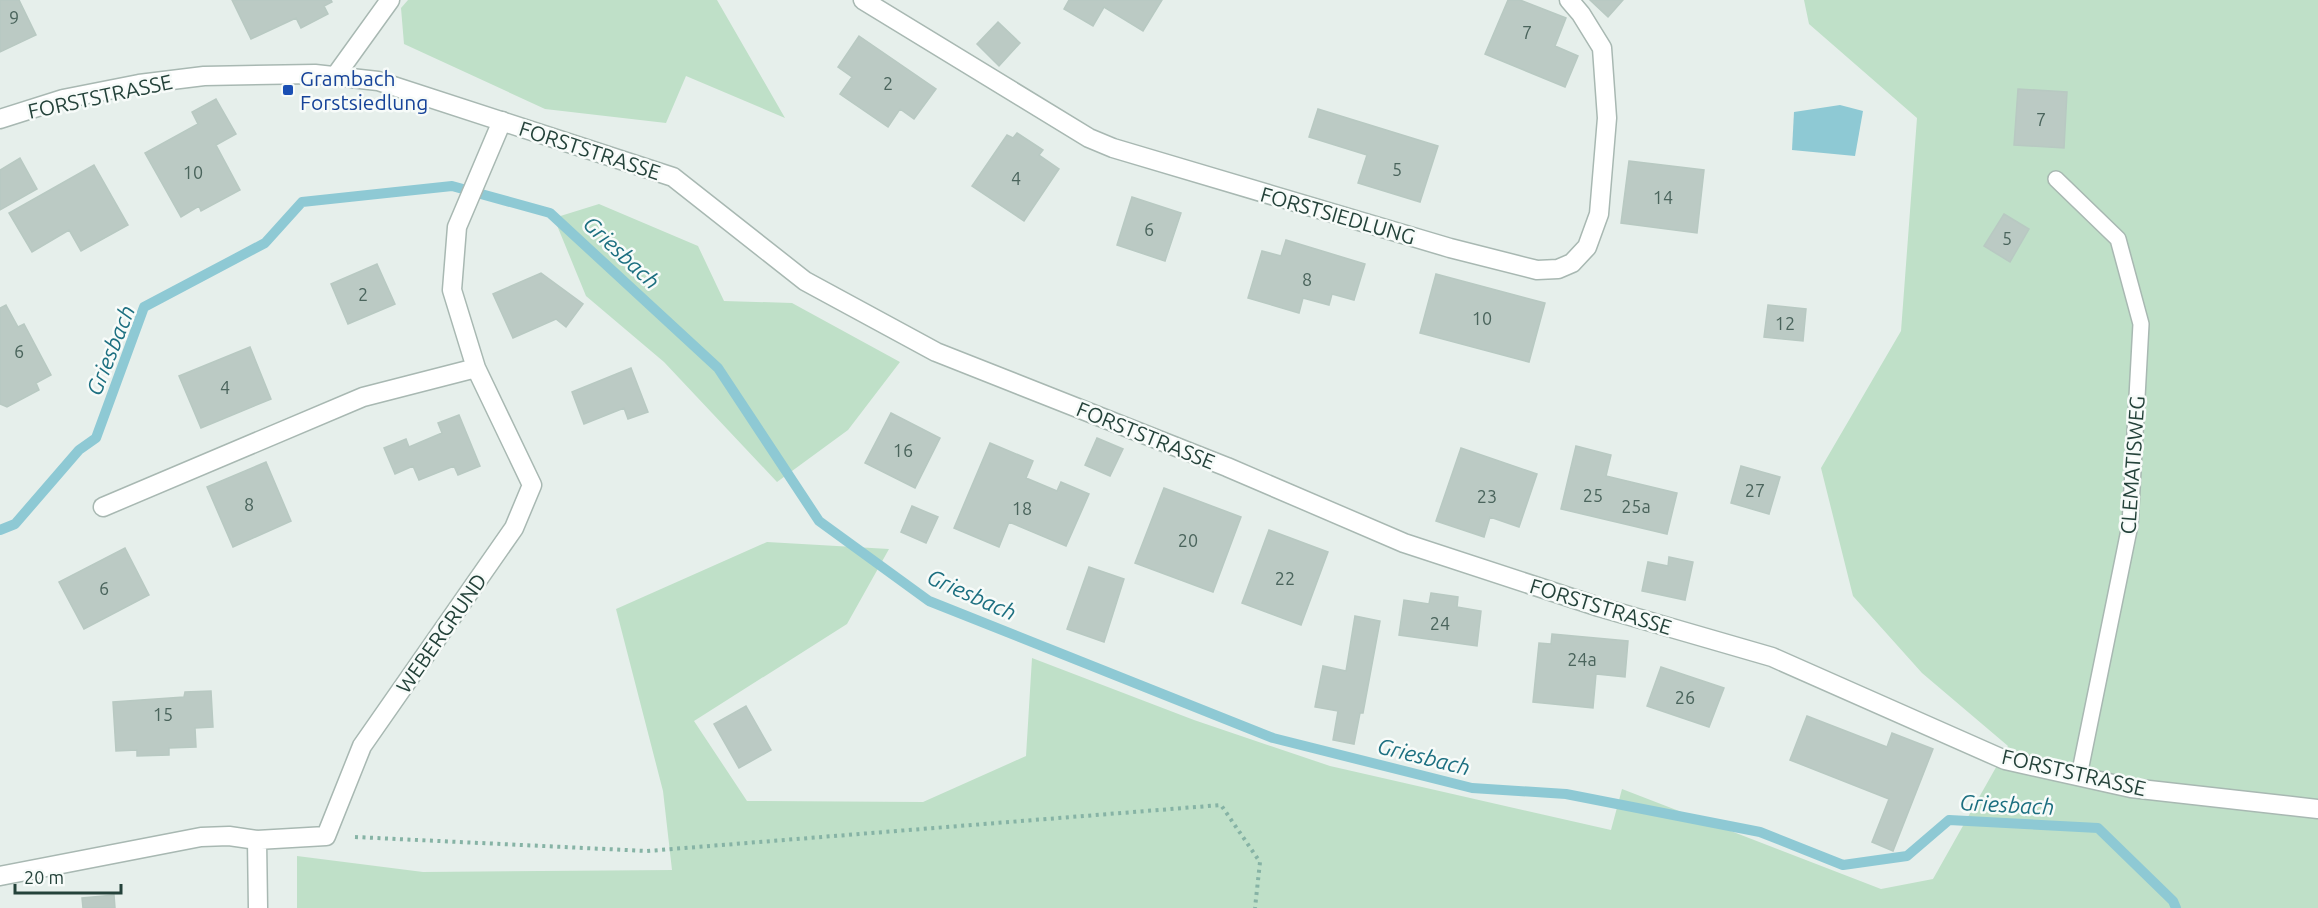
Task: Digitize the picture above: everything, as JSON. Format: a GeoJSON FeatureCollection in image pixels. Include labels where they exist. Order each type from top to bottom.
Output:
{"type":"FeatureCollection","features":[{"type":"Feature","properties":{"kind":"street","name":"FORSTSIEDLUNG"},"geometry":{"type":"LineString","coordinates":[[864,0],[1089,138],[1450,248],[1538,270],[1558,269],[1572,263],[1587,247],[1599,214],[1607,118],[1602,48],[1581,14],[1569,0]]}},
{"type":"Feature","properties":{"kind":"street"},"geometry":{"type":"LineString","coordinates":[[336,75],[380,4]]}},
{"type":"Feature","properties":{"kind":"street","name":"FORSTSTRASSE"},"geometry":{"type":"LineString","coordinates":[[0,119],[63,99],[139,84],[204,76],[336,75],[378,81],[673,177],[805,281],[936,352],[1227,467],[1404,543],[1599,607],[1772,657],[2005,760],[2131,788],[2318,809]]}},
{"type":"Feature","properties":{"kind":"street","name":"WEBERGRUND"},"geometry":{"type":"LineString","coordinates":[[326,836],[362,747],[514,528],[532,485],[476,368],[452,290],[457,227],[483,171],[502,121]]}},
{"type":"Feature","properties":{"kind":"street"},"geometry":{"type":"LineString","coordinates":[[104,507],[363,396],[476,368]]}},
{"type":"Feature","properties":{"kind":"street"},"geometry":{"type":"LineString","coordinates":[[0,876],[201,837],[229,836],[257,840],[326,836]]}},
{"type":"Feature","properties":{"kind":"street"},"geometry":{"type":"LineString","coordinates":[[257,840],[258,908]]}},
{"type":"Feature","properties":{"kind":"lane","name":"CLEMATISWEG"},"geometry":{"type":"LineString","coordinates":[[2056,179],[2118,239],[2141,324],[2130,525],[2079,776]]}},
{"type":"Feature","properties":{"kind":"path"},"geometry":{"type":"LineString","coordinates":[[326,836],[647,851],[1221,805],[1260,862],[1255,908]]}},
{"type":"Feature","properties":{"kind":"green space"},"geometry":{"type":"Polygon","coordinates":[[[408,0],[717,0],[785,118],[686,76],[666,123],[545,109],[404,44],[401,8],[408,0]]]}},
{"type":"Feature","properties":{"kind":"green space"},"geometry":{"type":"Polygon","coordinates":[[[1804,0],[2318,0],[2318,908],[297,908],[297,856],[423,872],[672,870],[663,791],[616,609],[767,542],[889,549],[847,624],[694,721],[747,801],[923,802],[1026,756],[1032,658],[1194,720],[1330,766],[1611,830],[1622,789],[1881,889],[1933,879],[2008,746],[1922,673],[1853,596],[1821,468],[1901,331],[1917,118],[1809,24],[1804,0]]]}},
{"type":"Feature","properties":{"kind":"green space"},"geometry":{"type":"Polygon","coordinates":[[[599,204],[698,246],[724,301],[792,303],[900,362],[848,430],[777,482],[664,362],[586,296],[554,218],[599,204]]]}},
{"type":"Feature","properties":{"kind":"water"},"geometry":{"type":"Polygon","coordinates":[[[1840,105],[1863,111],[1855,156],[1792,150],[1794,112],[1840,105]]]}},
{"type":"Feature","properties":{"kind":"building"},"geometry":{"type":"Polygon","coordinates":[[[0,0],[19,0],[36,35],[0,52],[0,0]]]}},
{"type":"Feature","properties":{"kind":"building"},"geometry":{"type":"Polygon","coordinates":[[[232,0],[331,0],[332,2],[324,6],[328,14],[301,28],[296,18],[251,39],[232,0]]]}},
{"type":"Feature","properties":{"kind":"building"},"geometry":{"type":"Polygon","coordinates":[[[1069,0],[1162,0],[1143,31],[1104,7],[1093,26],[1064,9],[1069,0]]]}},
{"type":"Feature","properties":{"kind":"building"},"geometry":{"type":"Polygon","coordinates":[[[1508,0],[1520,0],[1566,18],[1555,46],[1578,56],[1565,87],[1485,54],[1508,0]]]}},
{"type":"Feature","properties":{"kind":"building"},"geometry":{"type":"Polygon","coordinates":[[[1590,0],[1623,0],[1608,17],[1590,0]]]}},
{"type":"Feature","properties":{"kind":"building"},"geometry":{"type":"Polygon","coordinates":[[[998,22],[1020,43],[999,66],[977,44],[998,22]]]}},
{"type":"Feature","properties":{"kind":"building"},"geometry":{"type":"Polygon","coordinates":[[[859,36],[936,89],[914,119],[900,109],[888,127],[840,94],[852,77],[838,67],[859,36]]]}},
{"type":"Feature","properties":{"kind":"building"},"geometry":{"type":"Polygon","coordinates":[[[2018,89],[2067,92],[2064,148],[2014,145],[2018,89]]]}},
{"type":"Feature","properties":{"kind":"building"},"geometry":{"type":"Polygon","coordinates":[[[216,99],[236,134],[216,145],[240,190],[201,211],[199,206],[181,217],[145,153],[198,124],[192,112],[216,99]]]}},
{"type":"Feature","properties":{"kind":"building"},"geometry":{"type":"Polygon","coordinates":[[[1318,109],[1438,146],[1420,202],[1358,183],[1367,155],[1309,137],[1318,109]]]}},
{"type":"Feature","properties":{"kind":"building"},"geometry":{"type":"Polygon","coordinates":[[[1017,133],[1043,150],[1039,155],[1059,169],[1024,221],[972,186],[1007,135],[1013,138],[1017,133]]]}},
{"type":"Feature","properties":{"kind":"building"},"geometry":{"type":"Polygon","coordinates":[[[20,158],[37,189],[0,210],[0,170],[20,158]]]}},
{"type":"Feature","properties":{"kind":"building"},"geometry":{"type":"Polygon","coordinates":[[[1629,161],[1704,170],[1697,233],[1621,223],[1629,161]]]}},
{"type":"Feature","properties":{"kind":"building"},"geometry":{"type":"Polygon","coordinates":[[[94,165],[128,225],[81,251],[69,230],[32,252],[9,213],[94,165]]]}},
{"type":"Feature","properties":{"kind":"building"},"geometry":{"type":"Polygon","coordinates":[[[1132,197],[1181,213],[1165,261],[1117,245],[1132,197]]]}},
{"type":"Feature","properties":{"kind":"building"},"geometry":{"type":"Polygon","coordinates":[[[2004,214],[2029,229],[2010,262],[1984,246],[2004,214]]]}},
{"type":"Feature","properties":{"kind":"building"},"geometry":{"type":"Polygon","coordinates":[[[1286,240],[1365,264],[1354,300],[1332,294],[1329,305],[1303,298],[1299,313],[1248,298],[1262,251],[1281,256],[1286,240]]]}},
{"type":"Feature","properties":{"kind":"building"},"geometry":{"type":"Polygon","coordinates":[[[377,264],[395,304],[348,324],[331,284],[377,264]]]}},
{"type":"Feature","properties":{"kind":"building"},"geometry":{"type":"Polygon","coordinates":[[[541,273],[583,304],[566,327],[556,319],[513,338],[493,294],[541,273]]]}},
{"type":"Feature","properties":{"kind":"building"},"geometry":{"type":"Polygon","coordinates":[[[1436,274],[1545,303],[1529,362],[1420,333],[1436,274]]]}},
{"type":"Feature","properties":{"kind":"building"},"geometry":{"type":"Polygon","coordinates":[[[6,305],[18,327],[24,324],[51,375],[36,383],[39,390],[7,407],[0,404],[0,308],[6,305]]]}},
{"type":"Feature","properties":{"kind":"building"},"geometry":{"type":"Polygon","coordinates":[[[1768,305],[1806,309],[1803,341],[1764,337],[1768,305]]]}},
{"type":"Feature","properties":{"kind":"building"},"geometry":{"type":"Polygon","coordinates":[[[250,347],[271,399],[201,428],[179,376],[250,347]]]}},
{"type":"Feature","properties":{"kind":"building"},"geometry":{"type":"Polygon","coordinates":[[[631,368],[648,412],[628,419],[624,408],[584,424],[572,392],[631,368]]]}},
{"type":"Feature","properties":{"kind":"building"},"geometry":{"type":"Polygon","coordinates":[[[891,413],[940,438],[915,488],[865,463],[891,413]]]}},
{"type":"Feature","properties":{"kind":"building"},"geometry":{"type":"Polygon","coordinates":[[[459,415],[480,466],[458,475],[454,466],[419,480],[413,466],[395,474],[384,448],[406,439],[409,447],[442,433],[438,423],[459,415]]]}},
{"type":"Feature","properties":{"kind":"building"},"geometry":{"type":"Polygon","coordinates":[[[1097,438],[1123,449],[1110,476],[1085,465],[1097,438]]]}},
{"type":"Feature","properties":{"kind":"building"},"geometry":{"type":"Polygon","coordinates":[[[990,443],[1033,461],[1026,478],[1057,491],[1061,482],[1089,494],[1066,546],[1009,522],[999,547],[954,528],[990,443]]]}},
{"type":"Feature","properties":{"kind":"building"},"geometry":{"type":"Polygon","coordinates":[[[1576,446],[1611,455],[1606,476],[1677,493],[1667,534],[1561,509],[1576,446]]]}},
{"type":"Feature","properties":{"kind":"building"},"geometry":{"type":"Polygon","coordinates":[[[1461,448],[1537,474],[1519,527],[1490,517],[1484,537],[1436,521],[1461,448]]]}},
{"type":"Feature","properties":{"kind":"building"},"geometry":{"type":"Polygon","coordinates":[[[266,462],[291,521],[233,547],[207,487],[266,462]]]}},
{"type":"Feature","properties":{"kind":"building"},"geometry":{"type":"Polygon","coordinates":[[[1741,466],[1780,477],[1769,514],[1731,503],[1741,466]]]}},
{"type":"Feature","properties":{"kind":"building"},"geometry":{"type":"Polygon","coordinates":[[[1164,488],[1241,517],[1213,592],[1135,563],[1164,488]]]}},
{"type":"Feature","properties":{"kind":"building"},"geometry":{"type":"Polygon","coordinates":[[[912,506],[938,517],[926,543],[901,532],[912,506]]]}},
{"type":"Feature","properties":{"kind":"building"},"geometry":{"type":"Polygon","coordinates":[[[1269,530],[1328,552],[1301,625],[1242,603],[1269,530]]]}},
{"type":"Feature","properties":{"kind":"building"},"geometry":{"type":"Polygon","coordinates":[[[125,548],[149,595],[84,629],[59,582],[125,548]]]}},
{"type":"Feature","properties":{"kind":"building"},"geometry":{"type":"Polygon","coordinates":[[[1669,557],[1693,562],[1685,600],[1642,591],[1648,562],[1668,566],[1669,557]]]}},
{"type":"Feature","properties":{"kind":"building"},"geometry":{"type":"Polygon","coordinates":[[[1089,567],[1124,579],[1104,642],[1067,629],[1089,567]]]}},
{"type":"Feature","properties":{"kind":"building"},"geometry":{"type":"Polygon","coordinates":[[[1431,593],[1458,597],[1457,607],[1481,611],[1477,646],[1399,635],[1404,600],[1429,604],[1431,593]]]}},
{"type":"Feature","properties":{"kind":"building"},"geometry":{"type":"Polygon","coordinates":[[[1355,616],[1380,621],[1363,713],[1360,713],[1354,744],[1333,740],[1338,711],[1315,707],[1323,666],[1346,671],[1355,616]]]}},
{"type":"Feature","properties":{"kind":"building"},"geometry":{"type":"Polygon","coordinates":[[[1552,634],[1628,641],[1625,677],[1596,674],[1593,708],[1533,702],[1539,643],[1551,644],[1552,634]]]}},
{"type":"Feature","properties":{"kind":"building"},"geometry":{"type":"Polygon","coordinates":[[[1661,667],[1724,688],[1709,727],[1647,706],[1661,667]]]}},
{"type":"Feature","properties":{"kind":"building"},"geometry":{"type":"Polygon","coordinates":[[[211,691],[213,727],[195,728],[196,747],[169,748],[169,755],[137,756],[137,750],[116,751],[113,702],[184,697],[185,692],[211,691]]]}},
{"type":"Feature","properties":{"kind":"building"},"geometry":{"type":"Polygon","coordinates":[[[746,706],[771,750],[739,768],[714,724],[746,706]]]}},
{"type":"Feature","properties":{"kind":"building"},"geometry":{"type":"Polygon","coordinates":[[[1807,716],[1887,747],[1892,733],[1933,749],[1893,851],[1872,842],[1889,799],[1790,760],[1807,716]]]}},
{"type":"Feature","properties":{"kind":"building"},"geometry":{"type":"Polygon","coordinates":[[[114,895],[115,908],[83,908],[82,898],[114,895]]]}},
{"type":"Feature","properties":{"kind":"waterway","name":"Griesbach"},"geometry":{"type":"LineString","coordinates":[[0,530],[15,524],[79,450],[96,438],[144,307],[265,243],[302,202],[452,186],[550,213],[718,368],[819,521],[929,601],[1273,738],[1472,788],[1566,794],[1760,832],[1843,865],[1907,856],[1949,820],[2098,828],[2173,901],[2176,908]]}},
{"type":"Feature","properties":{"kind":"place","name":"Grambach Forstsiedlung"},"geometry":{"type":"Point","coordinates":[288,90]}}]}
